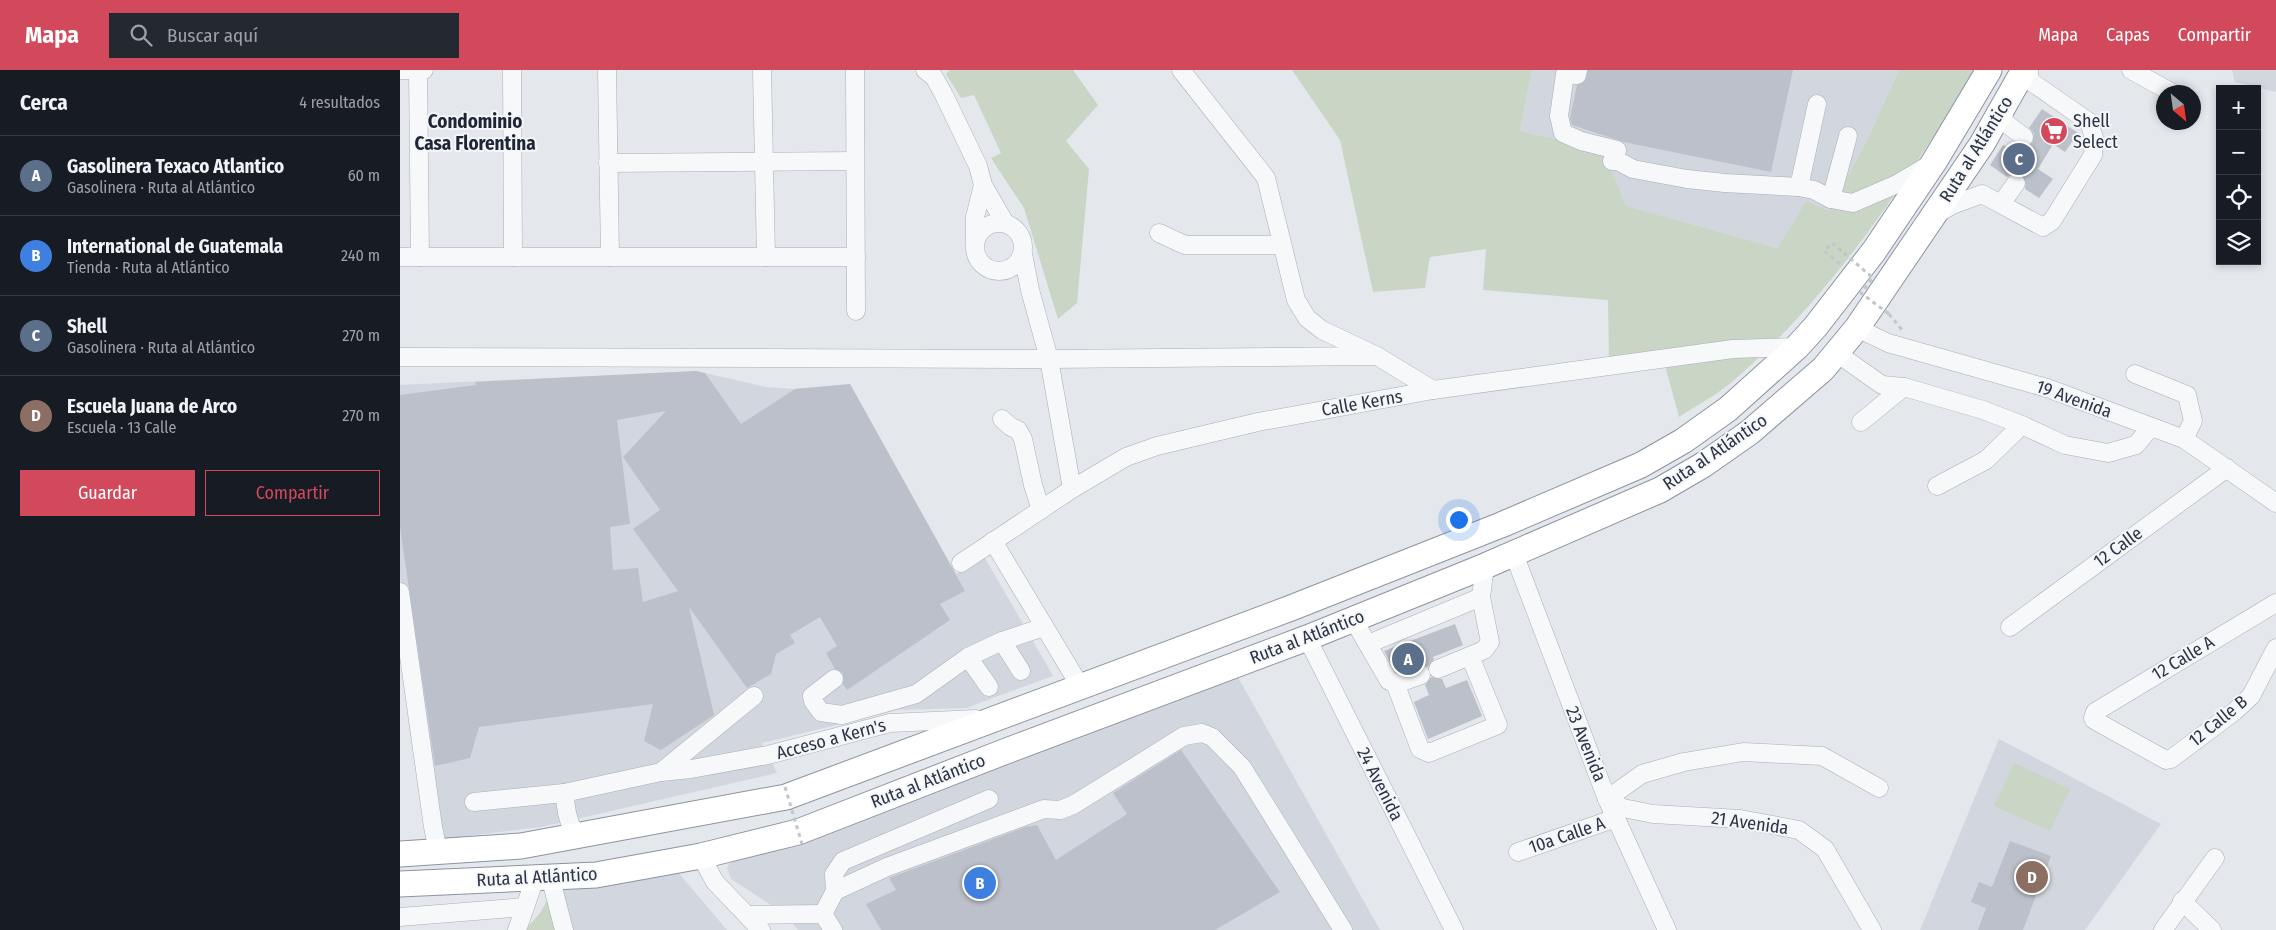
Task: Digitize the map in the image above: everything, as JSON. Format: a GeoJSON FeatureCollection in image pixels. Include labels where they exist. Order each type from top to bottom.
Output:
{"type":"FeatureCollection","features":[{"type":"Feature","properties":{"kind":"highway","name":"Ruta al Atlántico"},"geometry":{"type":"LineString","coordinates":[[400,854],[521,846],[786,797],[1291,608],[1483,532],[1641,465],[1683,441],[1728,408],[1797,347],[1816,326],[1874,251],[1934,162],[1989,70]]}},
{"type":"Feature","properties":{"kind":"highway","name":"Ruta al Atlántico"},"geometry":{"type":"LineString","coordinates":[[400,884],[596,875],[701,856],[798,832],[1000,753],[1307,638],[1486,566],[1660,490],[1703,465],[1750,432],[1838,354],[1982,144],[2024,70]]}},
{"type":"Feature","properties":{"kind":"street"},"geometry":{"type":"LineString","coordinates":[[400,70],[424,70]]}},
{"type":"Feature","properties":{"kind":"street"},"geometry":{"type":"LineString","coordinates":[[418,70],[420,257]]}},
{"type":"Feature","properties":{"kind":"street"},"geometry":{"type":"LineString","coordinates":[[512,70],[513,257]]}},
{"type":"Feature","properties":{"kind":"street"},"geometry":{"type":"LineString","coordinates":[[607,70],[610,257]]}},
{"type":"Feature","properties":{"kind":"street"},"geometry":{"type":"LineString","coordinates":[[762,70],[766,257]]}},
{"type":"Feature","properties":{"kind":"street"},"geometry":{"type":"LineString","coordinates":[[855,70],[856,311]]}},
{"type":"Feature","properties":{"kind":"street"},"geometry":{"type":"LineString","coordinates":[[926,70],[934,77],[944,94],[978,166],[983,185],[1005,223]]}},
{"type":"Feature","properties":{"kind":"street"},"geometry":{"type":"LineString","coordinates":[[1181,70],[1266,178],[1296,300],[1307,318],[1322,330],[1377,356],[1433,390]]}},
{"type":"Feature","properties":{"kind":"street"},"geometry":{"type":"LineString","coordinates":[[1578,70],[1577,76],[1565,74],[1560,101],[1560,125],[1564,133],[1569,137],[1617,150],[1612,161],[1618,161],[1633,169],[1687,179],[1799,187],[1814,190],[1831,199],[1853,203],[1864,200],[1897,184],[1934,162]]}},
{"type":"Feature","properties":{"kind":"street"},"geometry":{"type":"LineString","coordinates":[[1931,219],[1952,205],[1982,194],[2043,227],[2048,225],[2093,155],[2094,138],[2089,122],[2030,81],[2029,70]]}},
{"type":"Feature","properties":{"kind":"street"},"geometry":{"type":"LineString","coordinates":[[2131,70],[2158,85]]}},
{"type":"Feature","properties":{"kind":"street"},"geometry":{"type":"LineString","coordinates":[[1799,187],[1817,104]]}},
{"type":"Feature","properties":{"kind":"street"},"geometry":{"type":"LineString","coordinates":[[2003,107],[2004,122],[2024,137]]}},
{"type":"Feature","properties":{"kind":"street"},"geometry":{"type":"LineString","coordinates":[[1831,199],[1848,136]]}},
{"type":"Feature","properties":{"kind":"street"},"geometry":{"type":"LineString","coordinates":[[608,163],[856,161]]}},
{"type":"Feature","properties":{"kind":"street"},"geometry":{"type":"LineString","coordinates":[[2002,204],[2016,183]]}},
{"type":"Feature","properties":{"kind":"street"},"geometry":{"type":"LineString","coordinates":[[983,185],[975,217],[975,251],[978,260],[985,267],[1030,290]]}},
{"type":"Feature","properties":{"kind":"street"},"geometry":{"type":"LineString","coordinates":[[975,242],[986,226],[995,223],[1005,223],[1014,228],[1020,235],[1030,290],[1049,359],[1072,489]]}},
{"type":"Feature","properties":{"kind":"street"},"geometry":{"type":"LineString","coordinates":[[1159,232],[1184,245],[1281,245]]}},
{"type":"Feature","properties":{"kind":"street"},"geometry":{"type":"LineString","coordinates":[[993,271],[1003,271],[1012,268],[1023,254]]}},
{"type":"Feature","properties":{"kind":"street"},"geometry":{"type":"LineString","coordinates":[[400,257],[856,257]]}},
{"type":"Feature","properties":{"kind":"street","name":"19 Avenida"},"geometry":{"type":"LineString","coordinates":[[1857,328],[1888,343],[2047,388],[2184,440],[2274,498]]}},
{"type":"Feature","properties":{"kind":"street","name":"Calle Kerns"},"geometry":{"type":"LineString","coordinates":[[961,563],[1072,489],[1126,457],[1157,446],[1258,422],[1433,390],[1733,349],[1797,347]]}},
{"type":"Feature","properties":{"kind":"street"},"geometry":{"type":"LineString","coordinates":[[1838,354],[1882,385],[1904,387],[1983,410],[2022,425],[2065,445],[2108,452],[2136,445],[2151,427]]}},
{"type":"Feature","properties":{"kind":"street"},"geometry":{"type":"LineString","coordinates":[[400,357],[1049,359],[1377,356]]}},
{"type":"Feature","properties":{"kind":"street"},"geometry":{"type":"LineString","coordinates":[[2135,374],[2187,395],[2192,421],[2184,440]]}},
{"type":"Feature","properties":{"kind":"street"},"geometry":{"type":"LineString","coordinates":[[1861,422],[1904,387]]}},
{"type":"Feature","properties":{"kind":"street"},"geometry":{"type":"LineString","coordinates":[[1002,419],[1018,430],[1023,438],[1032,485],[1041,510]]}},
{"type":"Feature","properties":{"kind":"street"},"geometry":{"type":"LineString","coordinates":[[1937,486],[1986,460],[2022,425]]}},
{"type":"Feature","properties":{"kind":"street","name":"12 Calle"},"geometry":{"type":"LineString","coordinates":[[2010,627],[2227,468]]}},
{"type":"Feature","properties":{"kind":"street"},"geometry":{"type":"LineString","coordinates":[[993,542],[1080,686]]}},
{"type":"Feature","properties":{"kind":"street","name":"23 Avenida"},"geometry":{"type":"LineString","coordinates":[[1514,554],[1608,799],[1666,930]]}},
{"type":"Feature","properties":{"kind":"street"},"geometry":{"type":"LineString","coordinates":[[1438,669],[1484,650],[1490,642],[1481,597],[1486,566]]}},
{"type":"Feature","properties":{"kind":"street"},"geometry":{"type":"LineString","coordinates":[[400,592],[438,852]]}},
{"type":"Feature","properties":{"kind":"street"},"geometry":{"type":"LineString","coordinates":[[1368,644],[1481,597]]}},
{"type":"Feature","properties":{"kind":"street","name":"12 Calle A"},"geometry":{"type":"LineString","coordinates":[[2166,760],[2094,720],[2092,715],[2276,603]]}},
{"type":"Feature","properties":{"kind":"street"},"geometry":{"type":"LineString","coordinates":[[1353,619],[1389,681],[1395,683],[1421,675]]}},
{"type":"Feature","properties":{"kind":"street"},"geometry":{"type":"LineString","coordinates":[[834,680],[812,696],[812,702],[821,712],[842,715],[916,694],[968,657],[1002,641],[1044,627]]}},
{"type":"Feature","properties":{"kind":"street","name":"24 Avenida"},"geometry":{"type":"LineString","coordinates":[[1307,638],[1454,930]]}},
{"type":"Feature","properties":{"kind":"street"},"geometry":{"type":"LineString","coordinates":[[1002,641],[1021,671]]}},
{"type":"Feature","properties":{"kind":"street","name":"12 Calle B"},"geometry":{"type":"LineString","coordinates":[[2166,760],[2171,759],[2235,711],[2251,696],[2276,648]]}},
{"type":"Feature","properties":{"kind":"street"},"geometry":{"type":"LineString","coordinates":[[1395,683],[1420,749],[1429,753],[1498,725],[1470,656]]}},
{"type":"Feature","properties":{"kind":"street"},"geometry":{"type":"LineString","coordinates":[[968,657],[989,687]]}},
{"type":"Feature","properties":{"kind":"street"},"geometry":{"type":"LineString","coordinates":[[661,772],[754,696]]}},
{"type":"Feature","properties":{"kind":"street","name":"Acceso a Kern's"},"geometry":{"type":"LineString","coordinates":[[474,802],[564,793],[661,772],[691,769],[768,755],[890,723],[962,721],[1001,716]]}},
{"type":"Feature","properties":{"kind":"street"},"geometry":{"type":"LineString","coordinates":[[834,890],[887,867],[1044,810],[1060,810],[1073,806],[1184,736],[1202,733],[1212,737],[1242,767],[1343,930]]}},
{"type":"Feature","properties":{"kind":"street"},"geometry":{"type":"LineString","coordinates":[[1608,799],[1642,774],[1684,762],[1743,752],[1822,756],[1879,788]]}},
{"type":"Feature","properties":{"kind":"street"},"geometry":{"type":"LineString","coordinates":[[564,793],[567,813],[574,837]]}},
{"type":"Feature","properties":{"kind":"street"},"geometry":{"type":"LineString","coordinates":[[823,914],[834,890],[834,874],[843,861],[989,799]]}},
{"type":"Feature","properties":{"kind":"street","name":"21 Avenida"},"geometry":{"type":"LineString","coordinates":[[1608,799],[1623,808],[1653,814],[1740,819],[1799,830],[1825,850],[1872,930]]}},
{"type":"Feature","properties":{"kind":"street","name":"10a Calle A"},"geometry":{"type":"LineString","coordinates":[[1518,852],[1616,818]]}},
{"type":"Feature","properties":{"kind":"street"},"geometry":{"type":"LineString","coordinates":[[701,856],[715,882],[761,930]]}},
{"type":"Feature","properties":{"kind":"street"},"geometry":{"type":"LineString","coordinates":[[2163,930],[2182,901],[2215,858]]}},
{"type":"Feature","properties":{"kind":"street"},"geometry":{"type":"LineString","coordinates":[[517,930],[532,887],[544,876],[564,930]]}},
{"type":"Feature","properties":{"kind":"street"},"geometry":{"type":"LineString","coordinates":[[2182,901],[2212,930]]}},
{"type":"Feature","properties":{"kind":"street"},"geometry":{"type":"LineString","coordinates":[[400,917],[525,907]]}},
{"type":"Feature","properties":{"kind":"street"},"geometry":{"type":"LineString","coordinates":[[748,915],[823,914]]}},
{"type":"Feature","properties":{"kind":"street"},"geometry":{"type":"LineString","coordinates":[[823,914],[833,930]]}},
{"type":"Feature","properties":{"kind":"path"},"geometry":{"type":"LineString","coordinates":[[1838,262],[1824,252],[1832,242],[1873,278],[1861,293],[1889,314],[1906,334]]}},
{"type":"Feature","properties":{"kind":"path"},"geometry":{"type":"LineString","coordinates":[[785,788],[802,844]]}},
{"type":"Feature","properties":{"kind":"shaded area"},"geometry":{"type":"Polygon","coordinates":[[[1532,70],[1899,70],[1866,142],[1829,211],[1806,201],[1777,248],[1625,206],[1602,149],[1520,131],[1532,70]]]}},
{"type":"Feature","properties":{"kind":"shaded area"},"geometry":{"type":"Polygon","coordinates":[[[2232,70],[2276,70],[2276,92],[2261,88],[2261,85],[2247,85],[2235,82],[2232,70]]]}},
{"type":"Feature","properties":{"kind":"shaded area"},"geometry":{"type":"Polygon","coordinates":[[[696,371],[766,387],[795,389],[850,384],[956,574],[985,558],[1053,676],[966,708],[898,710],[762,743],[777,773],[541,827],[442,839],[400,577],[400,385],[696,371]]]}},
{"type":"Feature","properties":{"kind":"shaded area"},"geometry":{"type":"Polygon","coordinates":[[[1235,672],[1380,930],[798,930],[786,915],[731,879],[727,868],[729,864],[742,855],[1235,672]]]}},
{"type":"Feature","properties":{"kind":"shaded area"},"geometry":{"type":"Polygon","coordinates":[[[1999,739],[2161,824],[2085,930],[1920,930],[1999,739]]]}},
{"type":"Feature","properties":{"kind":"shaded area"},"geometry":{"type":"Polygon","coordinates":[[[676,870],[727,930],[570,930],[556,885],[676,870]]]}},
{"type":"Feature","properties":{"kind":"green space"},"geometry":{"type":"Polygon","coordinates":[[[950,70],[1073,70],[1098,105],[1066,141],[1089,169],[1077,303],[1058,319],[1024,208],[991,158],[1001,153],[974,95],[961,98],[946,74],[950,70]]]}},
{"type":"Feature","properties":{"kind":"green space"},"geometry":{"type":"Polygon","coordinates":[[[1292,70],[1532,70],[1520,131],[1602,149],[1626,206],[1777,248],[1806,201],[1829,211],[1866,142],[1899,70],[1975,70],[1922,154],[1866,235],[1803,312],[1769,348],[1733,381],[1679,417],[1662,354],[1609,361],[1608,300],[1483,290],[1486,249],[1430,257],[1425,288],[1373,292],[1340,140],[1292,70]]]}},
{"type":"Feature","properties":{"kind":"green space"},"geometry":{"type":"Polygon","coordinates":[[[2014,763],[2070,789],[2050,831],[1994,806],[2014,763]]]}},
{"type":"Feature","properties":{"kind":"green space"},"geometry":{"type":"Polygon","coordinates":[[[556,885],[570,930],[525,930],[540,913],[556,885]]]}},
{"type":"Feature","properties":{"kind":"building"},"geometry":{"type":"Polygon","coordinates":[[[1588,70],[1793,70],[1771,172],[1624,142],[1572,125],[1570,118],[1577,85],[1585,81],[1588,70]]]}},
{"type":"Feature","properties":{"kind":"building"},"geometry":{"type":"Polygon","coordinates":[[[2042,109],[2078,133],[2065,152],[2053,144],[2038,169],[2053,179],[2039,198],[2025,189],[2026,179],[2022,174],[2012,173],[2007,177],[1990,165],[2003,145],[2015,152],[2019,146],[2028,147],[2032,144],[2034,133],[2029,128],[2042,109]]]}},
{"type":"Feature","properties":{"kind":"building"},"geometry":{"type":"Polygon","coordinates":[[[696,371],[705,373],[741,424],[795,389],[850,384],[965,591],[940,604],[950,620],[847,690],[843,684],[843,673],[835,669],[826,653],[837,646],[820,617],[790,635],[795,643],[776,654],[771,674],[747,688],[689,607],[714,715],[661,750],[644,741],[653,704],[479,727],[470,758],[435,766],[400,527],[400,395],[476,385],[475,382],[696,371]],[[666,411],[617,420],[630,524],[610,527],[613,570],[638,568],[643,602],[678,591],[633,529],[660,510],[623,457],[666,411]]]}},
{"type":"Feature","properties":{"kind":"building"},"geometry":{"type":"Polygon","coordinates":[[[1455,624],[1463,645],[1433,657],[1434,659],[1428,667],[1418,665],[1416,661],[1394,669],[1384,651],[1455,624]]]}},
{"type":"Feature","properties":{"kind":"building"},"geometry":{"type":"Polygon","coordinates":[[[1431,677],[1442,679],[1446,688],[1467,680],[1482,716],[1428,739],[1414,702],[1429,695],[1425,685],[1431,677]]]}},
{"type":"Feature","properties":{"kind":"building"},"geometry":{"type":"Polygon","coordinates":[[[1181,750],[1280,892],[1215,930],[881,930],[866,904],[896,890],[889,878],[1025,827],[1037,825],[1056,860],[1127,814],[1113,793],[1181,750]]]}},
{"type":"Feature","properties":{"kind":"building"},"geometry":{"type":"Polygon","coordinates":[[[2010,841],[2051,856],[2023,930],[1978,930],[1986,908],[1971,902],[1979,882],[1992,887],[2010,841]]]}},
{"type":"Feature","properties":{"kind":"tunnel"},"geometry":{"type":"LineString","coordinates":[[2016,183],[2038,147],[2024,137]]}},
{"type":"Feature","properties":{"kind":"place","name":"Shell Select"},"geometry":{"type":"Point","coordinates":[2054,131]}},
{"type":"Feature","properties":{"kind":"place","name":"Shell"},"geometry":{"type":"Point","coordinates":[2019,159]}},
{"type":"Feature","properties":{"kind":"place","name":"Gasolinera Texaco Atlantico"},"geometry":{"type":"Point","coordinates":[1408,659]}},
{"type":"Feature","properties":{"kind":"place","name":"Escuela Juana de Arco"},"geometry":{"type":"Point","coordinates":[2032,877]}},
{"type":"Feature","properties":{"kind":"place","name":"International de Guatemala"},"geometry":{"type":"Point","coordinates":[980,883]}},
{"type":"Feature","properties":{"kind":"district","name":"Condominio Casa Florentina"},"geometry":{"type":"Point","coordinates":[475,132]}}]}
